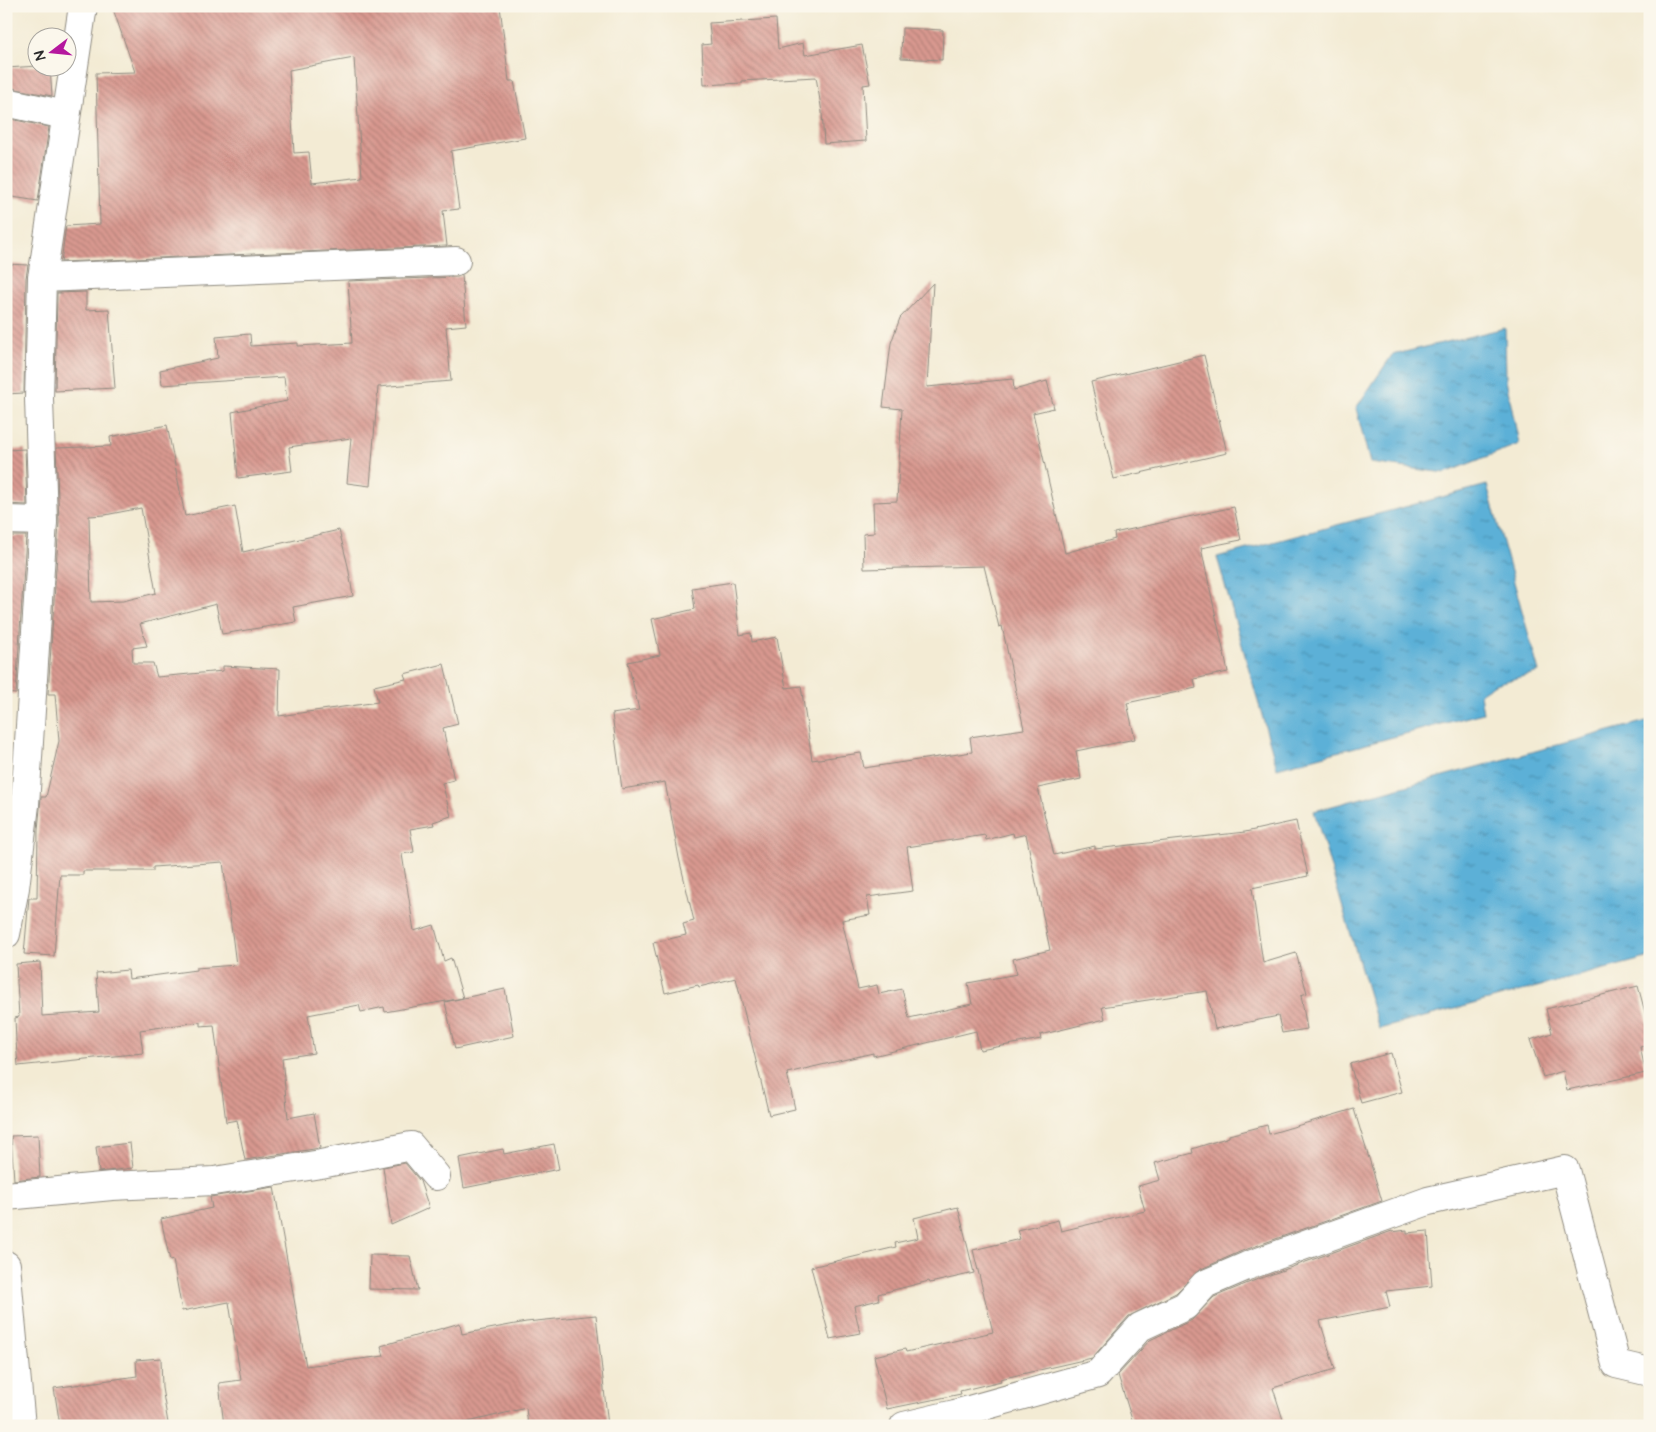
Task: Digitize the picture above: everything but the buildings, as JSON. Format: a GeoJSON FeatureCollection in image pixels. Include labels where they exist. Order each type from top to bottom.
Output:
{"type":"FeatureCollection","features":[{"type":"Feature","properties":{"kind":"street"},"geometry":{"type":"LineString","coordinates":[[6,934],[25,805],[43,521],[39,399],[42,278],[82,6]]}},
{"type":"Feature","properties":{"kind":"street"},"geometry":{"type":"LineString","coordinates":[[6,102],[65,114]]}},
{"type":"Feature","properties":{"kind":"street"},"geometry":{"type":"LineString","coordinates":[[42,278],[456,261]]}},
{"type":"Feature","properties":{"kind":"street"},"geometry":{"type":"LineString","coordinates":[[6,520],[43,521]]}},
{"type":"Feature","properties":{"kind":"street"},"geometry":{"type":"LineString","coordinates":[[6,1196],[112,1186],[214,1181],[321,1164],[411,1146],[436,1176]]}},
{"type":"Feature","properties":{"kind":"street"},"geometry":{"type":"LineString","coordinates":[[904,1426],[955,1414],[1098,1374],[1140,1327],[1185,1306],[1205,1284],[1247,1266],[1428,1201],[1565,1170],[1616,1364],[1650,1372]]}},
{"type":"Feature","properties":{"kind":"street"},"geometry":{"type":"LineString","coordinates":[[6,1265],[21,1426]]}},
{"type":"Feature","properties":{"kind":"water"},"geometry":{"type":"Polygon","coordinates":[[[1505,328],[1506,380],[1519,444],[1445,473],[1370,463],[1356,408],[1392,355],[1505,328]]]}},
{"type":"Feature","properties":{"kind":"water"},"geometry":{"type":"Polygon","coordinates":[[[1487,485],[1539,672],[1495,684],[1480,694],[1483,713],[1277,768],[1217,557],[1487,485]]]}},
{"type":"Feature","properties":{"kind":"water"},"geometry":{"type":"Polygon","coordinates":[[[1650,720],[1650,957],[1379,1029],[1314,811],[1650,720]]]}}]}
